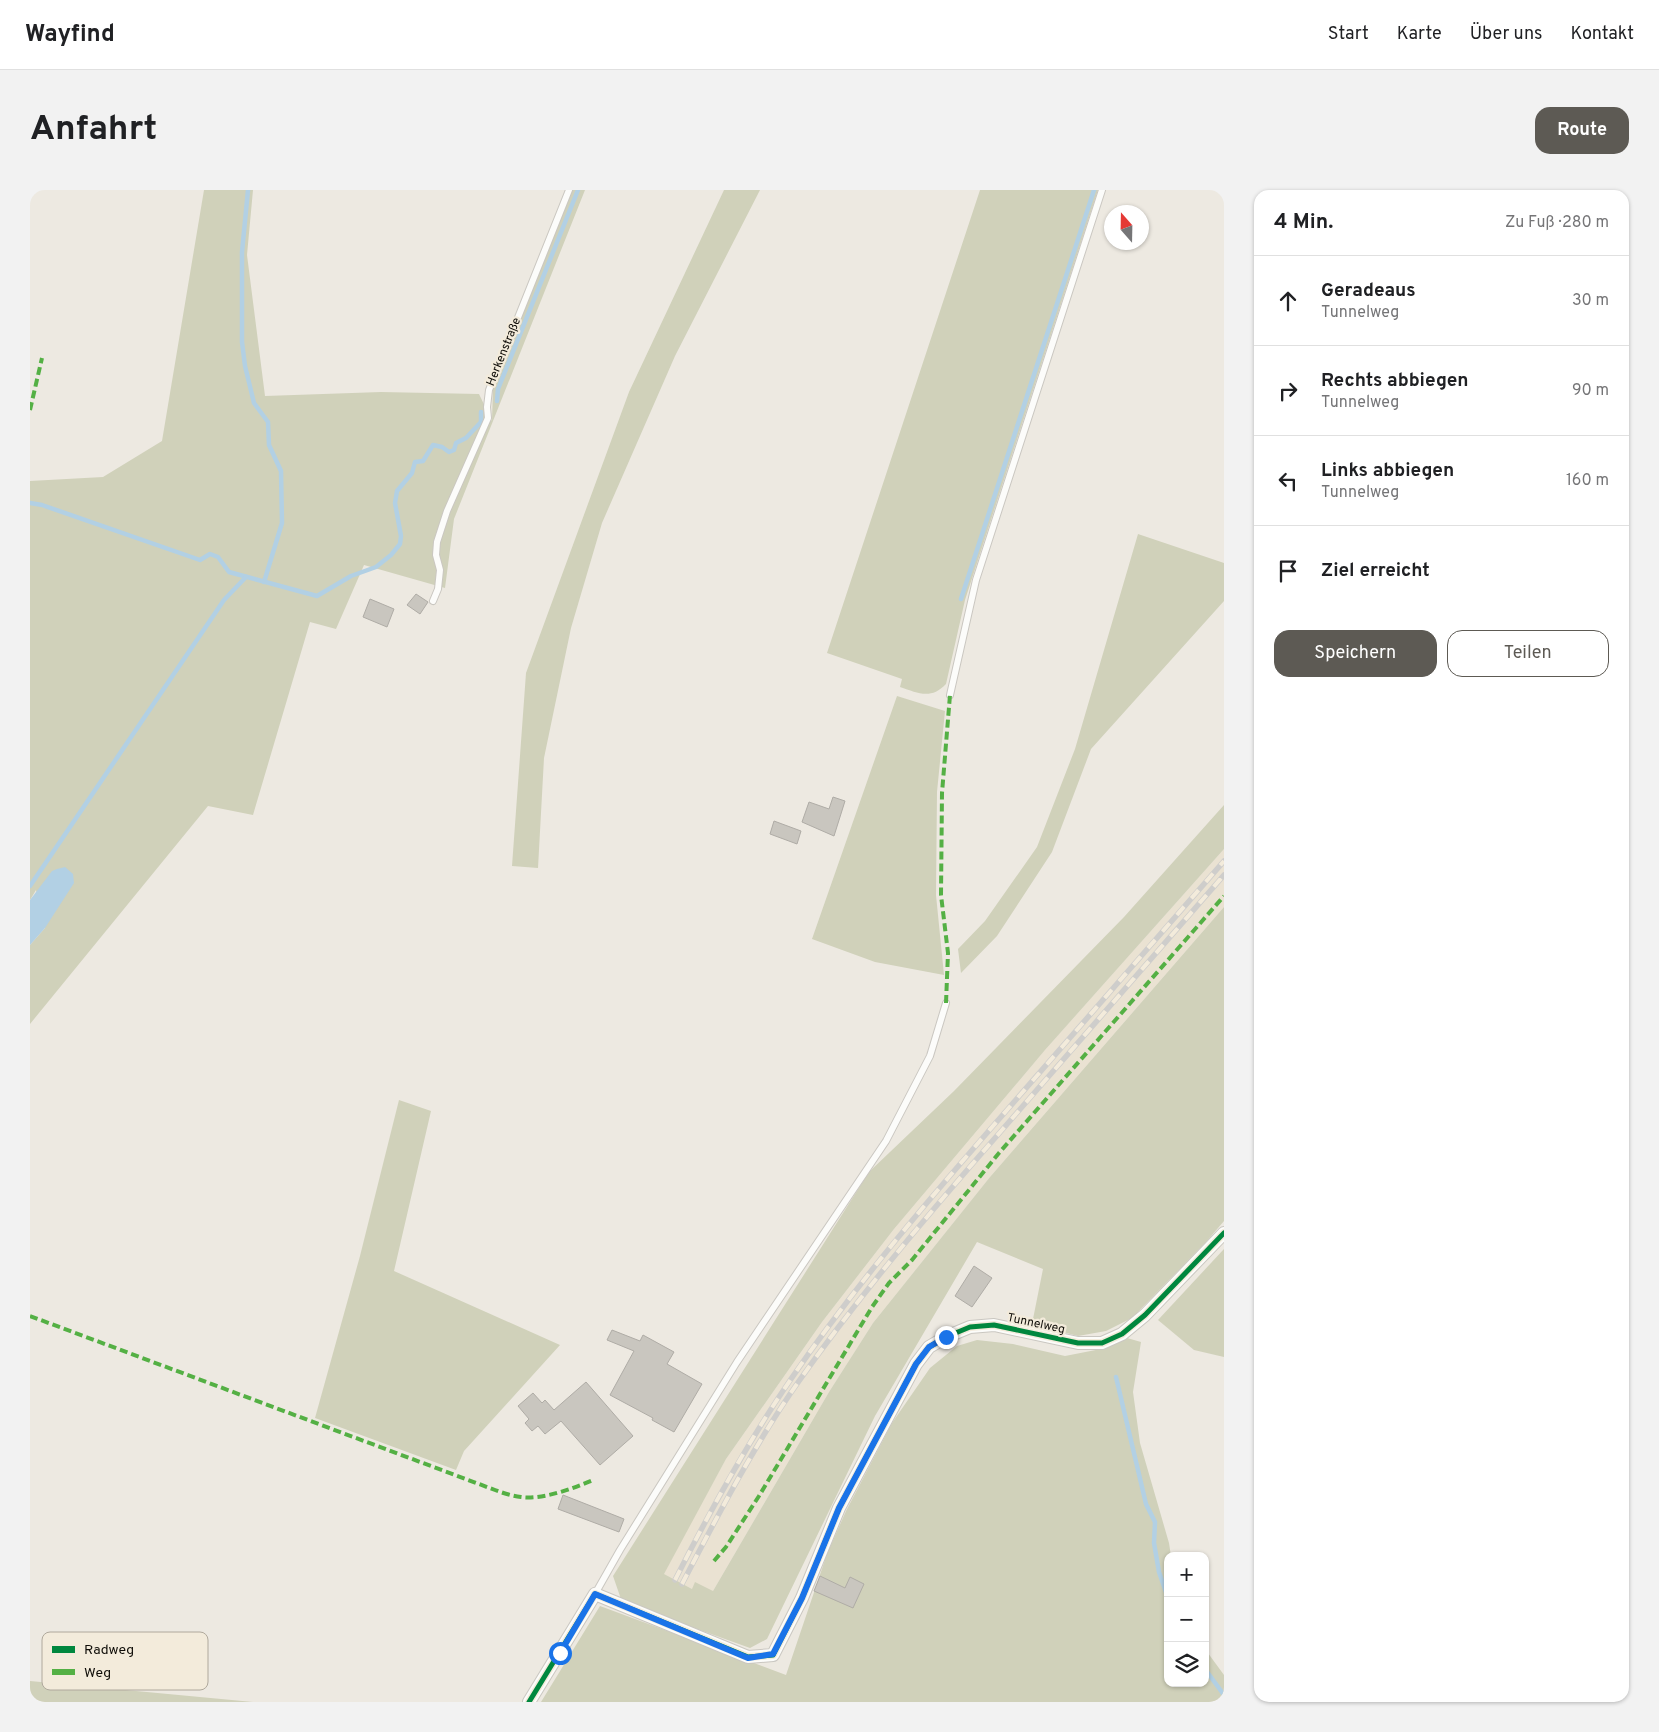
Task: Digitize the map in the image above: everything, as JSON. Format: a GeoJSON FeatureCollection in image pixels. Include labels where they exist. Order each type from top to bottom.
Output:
{"type":"FeatureCollection","features":[{"type":"Feature","properties":{"kind":"street","name":"Tunnelweg"},"geometry":{"type":"LineString","coordinates":[[595,1594],[748,1658],[773,1654],[802,1598],[839,1508],[916,1364],[929,1347],[946,1337],[970,1327],[994,1325],[1078,1342],[1102,1343],[1122,1334],[1145,1315],[1224,1233]]}},
{"type":"Feature","properties":{"kind":"street"},"geometry":{"type":"LineString","coordinates":[[529,1702],[595,1594]]}},
{"type":"Feature","properties":{"kind":"lane","name":"Herkenstraße"},"geometry":{"type":"LineString","coordinates":[[433,601],[438,590],[440,570],[436,555],[437,542],[446,511],[488,418],[489,390],[569,190]]}},
{"type":"Feature","properties":{"kind":"lane"},"geometry":{"type":"LineString","coordinates":[[950,695],[976,580],[1102,190]]}},
{"type":"Feature","properties":{"kind":"lane"},"geometry":{"type":"LineString","coordinates":[[595,1594],[620,1550],[737,1362],[886,1141],[930,1056],[946,1002]]}},
{"type":"Feature","properties":{"kind":"shaded area"},"geometry":{"type":"Polygon","coordinates":[[[1224,849],[1224,907],[990,1177],[873,1323],[829,1392],[713,1591],[692,1589],[663,1574],[726,1459],[822,1322],[894,1229],[1045,1050],[1224,849]]]}},
{"type":"Feature","properties":{"kind":"green space"},"geometry":{"type":"Polygon","coordinates":[[[204,190],[253,190],[247,255],[265,396],[381,392],[479,394],[492,421],[493,388],[572,190],[585,190],[454,519],[445,588],[364,565],[336,629],[310,622],[253,815],[208,806],[30,1024],[30,945],[45,928],[36,890],[30,900],[30,481],[103,477],[162,441],[204,190]]]}},
{"type":"Feature","properties":{"kind":"green space"},"geometry":{"type":"Polygon","coordinates":[[[724,190],[760,190],[675,356],[602,523],[571,628],[544,758],[538,868],[512,866],[526,673],[629,392],[724,190]]]}},
{"type":"Feature","properties":{"kind":"green space"},"geometry":{"type":"Polygon","coordinates":[[[980,190],[1098,190],[965,600],[946,684],[935,692],[924,694],[900,687],[902,679],[827,653],[980,190]]]}},
{"type":"Feature","properties":{"kind":"green space"},"geometry":{"type":"Polygon","coordinates":[[[1138,534],[1224,563],[1224,601],[1091,749],[1052,852],[997,936],[961,973],[958,949],[985,921],[1037,847],[1075,749],[1138,534]]]}},
{"type":"Feature","properties":{"kind":"green space"},"geometry":{"type":"Polygon","coordinates":[[[897,696],[945,711],[937,792],[936,895],[944,975],[875,962],[812,939],[897,696]]]}},
{"type":"Feature","properties":{"kind":"green space"},"geometry":{"type":"Polygon","coordinates":[[[1224,805],[1224,849],[1045,1050],[894,1229],[822,1322],[726,1459],[664,1574],[692,1589],[695,1582],[713,1591],[829,1392],[873,1323],[990,1177],[1224,907],[1224,1221],[1132,1318],[1106,1331],[1078,1336],[1032,1324],[1043,1269],[977,1242],[875,1416],[767,1639],[750,1648],[622,1602],[613,1576],[869,1172],[954,1091],[1124,917],[1224,805]]]}},
{"type":"Feature","properties":{"kind":"green space"},"geometry":{"type":"Polygon","coordinates":[[[399,1100],[431,1111],[394,1271],[560,1345],[464,1451],[456,1470],[315,1418],[360,1256],[399,1100]]]}},
{"type":"Feature","properties":{"kind":"green space"},"geometry":{"type":"Polygon","coordinates":[[[1224,1249],[1224,1357],[1194,1350],[1158,1320],[1224,1249]]]}},
{"type":"Feature","properties":{"kind":"green space"},"geometry":{"type":"Polygon","coordinates":[[[1127,1338],[1141,1342],[1133,1392],[1140,1443],[1170,1552],[1164,1552],[1164,1687],[1209,1687],[1209,1654],[1224,1675],[1224,1702],[541,1702],[600,1606],[786,1675],[827,1554],[846,1511],[892,1423],[930,1368],[957,1346],[977,1340],[1013,1344],[1065,1356],[1106,1348],[1127,1338]]]}},
{"type":"Feature","properties":{"kind":"green space"},"geometry":{"type":"Polygon","coordinates":[[[30,1681],[42,1682],[42,1690],[126,1690],[253,1702],[30,1702],[30,1681]]]}},
{"type":"Feature","properties":{"kind":"water"},"geometry":{"type":"Polygon","coordinates":[[[65,867],[73,874],[74,883],[45,928],[30,945],[30,900],[52,871],[65,867]]]}},
{"type":"Feature","properties":{"kind":"building"},"geometry":{"type":"Polygon","coordinates":[[[416,594],[428,602],[420,614],[407,605],[416,594]]]}},
{"type":"Feature","properties":{"kind":"building"},"geometry":{"type":"Polygon","coordinates":[[[370,599],[394,609],[387,627],[363,617],[370,599]]]}},
{"type":"Feature","properties":{"kind":"building"},"geometry":{"type":"Polygon","coordinates":[[[833,797],[845,801],[834,836],[802,822],[809,802],[829,809],[833,797]]]}},
{"type":"Feature","properties":{"kind":"building"},"geometry":{"type":"Polygon","coordinates":[[[774,821],[801,831],[797,844],[770,834],[774,821]]]}},
{"type":"Feature","properties":{"kind":"building"},"geometry":{"type":"Polygon","coordinates":[[[974,1266],[992,1278],[972,1307],[955,1296],[974,1266]]]}},
{"type":"Feature","properties":{"kind":"building"},"geometry":{"type":"Polygon","coordinates":[[[612,1330],[640,1341],[643,1335],[674,1352],[667,1364],[702,1384],[674,1432],[652,1420],[653,1418],[610,1395],[634,1351],[607,1340],[612,1330]]]}},
{"type":"Feature","properties":{"kind":"building"},"geometry":{"type":"Polygon","coordinates":[[[586,1382],[633,1436],[600,1465],[561,1421],[545,1434],[538,1426],[532,1431],[525,1423],[529,1419],[518,1406],[533,1393],[542,1403],[545,1400],[554,1410],[586,1382]]]}},
{"type":"Feature","properties":{"kind":"building"},"geometry":{"type":"Polygon","coordinates":[[[563,1495],[624,1519],[619,1532],[558,1509],[563,1495]]]}},
{"type":"Feature","properties":{"kind":"building"},"geometry":{"type":"Polygon","coordinates":[[[820,1576],[845,1588],[850,1577],[864,1584],[853,1608],[814,1591],[820,1576]]]}},
{"type":"Feature","properties":{"kind":"waterway"},"geometry":{"type":"LineString","coordinates":[[248,190],[242,252],[242,342],[245,366],[254,403],[268,422],[269,445],[281,471],[282,523],[264,582]]}},
{"type":"Feature","properties":{"kind":"waterway"},"geometry":{"type":"LineString","coordinates":[[497,401],[498,389],[578,190]]}},
{"type":"Feature","properties":{"kind":"waterway"},"geometry":{"type":"LineString","coordinates":[[961,599],[1094,190]]}},
{"type":"Feature","properties":{"kind":"waterway"},"geometry":{"type":"LineString","coordinates":[[30,503],[42,505],[200,560],[210,554],[218,557],[229,572],[317,596],[351,576],[376,567],[391,555],[400,544],[401,536],[395,503],[397,491],[412,473],[415,462],[423,461],[433,445],[442,447],[449,452],[454,450],[456,443],[466,438],[481,422],[481,412]]}},
{"type":"Feature","properties":{"kind":"waterway"},"geometry":{"type":"LineString","coordinates":[[30,886],[224,600],[246,577]]}},
{"type":"Feature","properties":{"kind":"waterway"},"geometry":{"type":"LineString","coordinates":[[1116,1377],[1146,1504],[1155,1522],[1154,1543],[1159,1572],[1168,1597]]}},
{"type":"Feature","properties":{"kind":"waterway"},"geometry":{"type":"LineString","coordinates":[[1209,1674],[1224,1695]]}},
{"type":"Feature","properties":{"kind":"railway"},"geometry":{"type":"LineString","coordinates":[[675,1580],[715,1503],[759,1428],[791,1379],[843,1307],[898,1237],[956,1169],[1224,861]]}},
{"type":"Feature","properties":{"kind":"railway"},"geometry":{"type":"LineString","coordinates":[[682,1584],[737,1481],[767,1430],[799,1381],[847,1316],[949,1191],[1224,875]]}},
{"type":"Feature","properties":{"kind":"marked path"},"geometry":{"type":"LineString","coordinates":[[30,410],[42,358]]}},
{"type":"Feature","properties":{"kind":"marked path"},"geometry":{"type":"LineString","coordinates":[[946,1003],[948,953],[941,895],[942,793],[950,695]]}},
{"type":"Feature","properties":{"kind":"marked path"},"geometry":{"type":"LineString","coordinates":[[714,1561],[726,1547],[759,1496],[872,1307],[889,1283],[912,1260],[999,1153],[1224,896]]}},
{"type":"Feature","properties":{"kind":"marked path"},"geometry":{"type":"LineString","coordinates":[[30,1316],[508,1494],[521,1497],[539,1497],[568,1490],[593,1480]]}},
{"type":"Feature","properties":{"kind":"cycle path"},"geometry":{"type":"LineString","coordinates":[[529,1702],[595,1594],[748,1657],[773,1655],[802,1598],[839,1508],[916,1364],[929,1347],[946,1337],[970,1327],[994,1325],[1078,1343],[1102,1343],[1122,1334],[1145,1315],[1224,1233]]}},
{"type":"Feature","properties":{"kind":"route"},"geometry":{"type":"LineString","coordinates":[[560,1653],[595,1594],[748,1658],[773,1654],[802,1598],[839,1508],[916,1364],[929,1347],[946,1337]]}}]}
